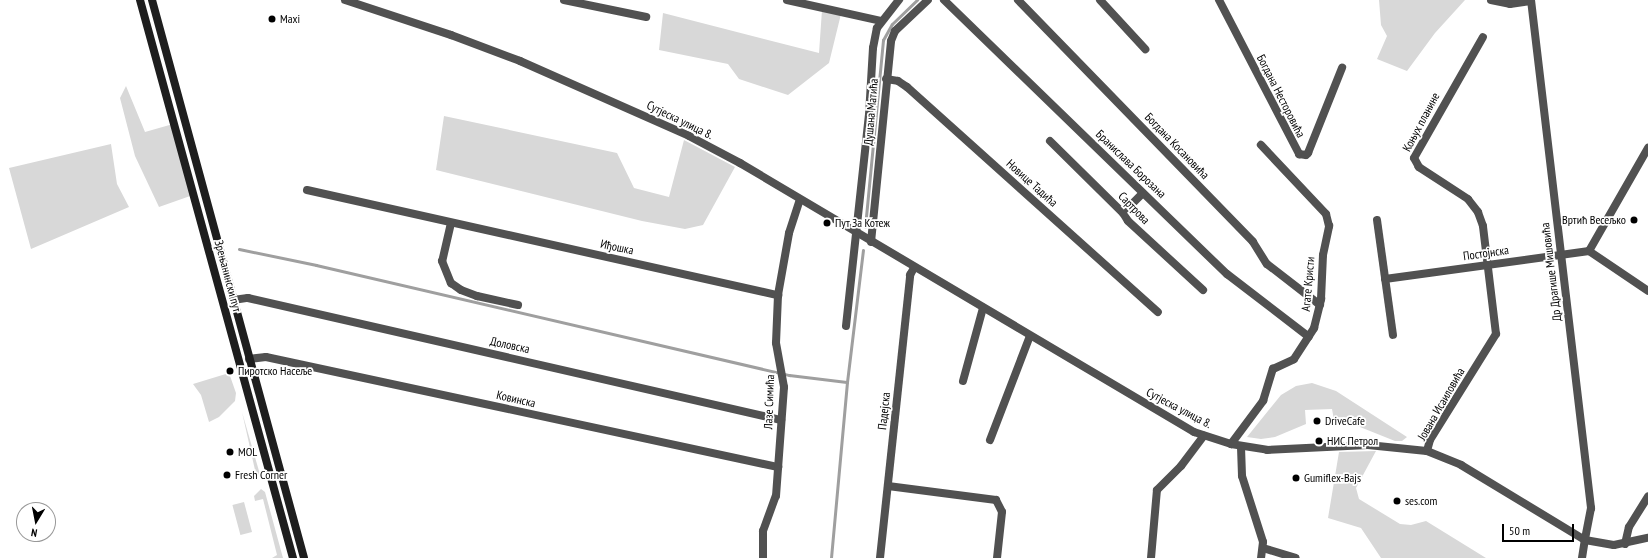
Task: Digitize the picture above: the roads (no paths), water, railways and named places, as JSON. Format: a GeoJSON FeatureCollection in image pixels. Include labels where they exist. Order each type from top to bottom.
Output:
{"type":"FeatureCollection","features":[{"type":"Feature","properties":{"kind":"main road","name":"Зрењанински пут"},"geometry":{"type":"LineString","coordinates":[[140,0],[294,558]]}},
{"type":"Feature","properties":{"kind":"main road","name":"Зрењанински пут"},"geometry":{"type":"LineString","coordinates":[[152,0],[304,558]]}},
{"type":"Feature","properties":{"kind":"street","name":"Сутјеска улица 8."},"geometry":{"type":"LineString","coordinates":[[345,0],[484,47],[593,92],[689,136],[1204,436],[1241,447],[1296,450],[1368,445],[1427,451]]}},
{"type":"Feature","properties":{"kind":"street"},"geometry":{"type":"LineString","coordinates":[[564,0],[646,17]]}},
{"type":"Feature","properties":{"kind":"street"},"geometry":{"type":"LineString","coordinates":[[787,0],[881,21]]}},
{"type":"Feature","properties":{"kind":"street"},"geometry":{"type":"LineString","coordinates":[[846,326],[858,234],[873,48],[881,21],[899,0]]}},
{"type":"Feature","properties":{"kind":"street","name":"Душана Матића"},"geometry":{"type":"LineString","coordinates":[[872,242],[886,79],[894,33],[928,0]]}},
{"type":"Feature","properties":{"kind":"street","name":"Бранислава Борозана"},"geometry":{"type":"LineString","coordinates":[[944,0],[1236,281],[1309,337]]}},
{"type":"Feature","properties":{"kind":"street","name":"Богдана Косановића"},"geometry":{"type":"LineString","coordinates":[[1018,0],[1253,242],[1267,264],[1320,305]]}},
{"type":"Feature","properties":{"kind":"street"},"geometry":{"type":"LineString","coordinates":[[1100,0],[1144,49]]}},
{"type":"Feature","properties":{"kind":"street","name":"Богдана Несторовића"},"geometry":{"type":"LineString","coordinates":[[1219,0],[1299,154],[1306,155],[1308,153],[1342,68]]}},
{"type":"Feature","properties":{"kind":"street"},"geometry":{"type":"LineString","coordinates":[[1491,0],[1510,4],[1531,1]]}},
{"type":"Feature","properties":{"kind":"street","name":"Др Драгише Мишовића"},"geometry":{"type":"LineString","coordinates":[[1531,1],[1591,508],[1582,558]]}},
{"type":"Feature","properties":{"kind":"street","name":"Коњух планине"},"geometry":{"type":"LineString","coordinates":[[1483,37],[1414,158],[1419,167],[1468,199],[1478,212],[1483,226],[1489,265]]}},
{"type":"Feature","properties":{"kind":"street","name":"Новице Тадића"},"geometry":{"type":"LineString","coordinates":[[886,79],[898,81],[906,87],[1158,312]]}},
{"type":"Feature","properties":{"kind":"street","name":"Сартрова"},"geometry":{"type":"LineString","coordinates":[[1050,141],[1123,213],[1128,221],[1203,290]]}},
{"type":"Feature","properties":{"kind":"street","name":"Агате Кристи"},"geometry":{"type":"LineString","coordinates":[[1231,444],[1263,401],[1273,368],[1294,359],[1309,337],[1320,305],[1322,260],[1329,230],[1328,217],[1261,145]]}},
{"type":"Feature","properties":{"kind":"street"},"geometry":{"type":"LineString","coordinates":[[1648,148],[1589,251],[1648,291]]}},
{"type":"Feature","properties":{"kind":"street","name":"Иђошка"},"geometry":{"type":"LineString","coordinates":[[307,190],[778,295]]}},
{"type":"Feature","properties":{"kind":"street"},"geometry":{"type":"LineString","coordinates":[[1123,213],[1144,193]]}},
{"type":"Feature","properties":{"kind":"street","name":"Лазе Симића"},"geometry":{"type":"LineString","coordinates":[[763,558],[763,531],[776,496],[782,420],[783,377],[776,343],[778,295],[790,226],[800,200]]}},
{"type":"Feature","properties":{"kind":"street"},"geometry":{"type":"LineString","coordinates":[[1377,220],[1393,336]]}},
{"type":"Feature","properties":{"kind":"street"},"geometry":{"type":"LineString","coordinates":[[451,223],[442,261],[451,283],[461,290],[477,296],[518,305]]}},
{"type":"Feature","properties":{"kind":"street","name":"Постојнска"},"geometry":{"type":"LineString","coordinates":[[1385,279],[1589,251]]}},
{"type":"Feature","properties":{"kind":"street","name":"Јована Исаиловића"},"geometry":{"type":"LineString","coordinates":[[1489,265],[1496,334],[1430,440],[1427,451],[1461,465],[1585,540]]}},
{"type":"Feature","properties":{"kind":"street","name":"Падејска"},"geometry":{"type":"LineString","coordinates":[[880,558],[910,275],[914,268]]}},
{"type":"Feature","properties":{"kind":"street","name":"Доловска"},"geometry":{"type":"LineString","coordinates":[[233,300],[248,298],[782,420]]}},
{"type":"Feature","properties":{"kind":"street"},"geometry":{"type":"LineString","coordinates":[[963,381],[983,308]]}},
{"type":"Feature","properties":{"kind":"street"},"geometry":{"type":"LineString","coordinates":[[990,440],[1030,336]]}},
{"type":"Feature","properties":{"kind":"street","name":"Ковинска"},"geometry":{"type":"LineString","coordinates":[[249,359],[266,357],[722,457],[778,467]]}},
{"type":"Feature","properties":{"kind":"street"},"geometry":{"type":"LineString","coordinates":[[1151,558],[1157,490],[1181,466],[1204,436]]}},
{"type":"Feature","properties":{"kind":"street"},"geometry":{"type":"LineString","coordinates":[[1241,447],[1242,476],[1263,548],[1261,558]]}},
{"type":"Feature","properties":{"kind":"street"},"geometry":{"type":"LineString","coordinates":[[888,486],[996,500],[1002,512],[997,558]]}},
{"type":"Feature","properties":{"kind":"street"},"geometry":{"type":"LineString","coordinates":[[1625,544],[1629,527],[1648,496]]}},
{"type":"Feature","properties":{"kind":"street"},"geometry":{"type":"LineString","coordinates":[[1585,540],[1625,544],[1648,538]]}},
{"type":"Feature","properties":{"kind":"street"},"geometry":{"type":"LineString","coordinates":[[1263,548],[1296,558]]}},
{"type":"Feature","properties":{"kind":"waterway"},"geometry":{"type":"LineString","coordinates":[[865,227],[883,40],[892,24],[917,0]]}},
{"type":"Feature","properties":{"kind":"waterway"},"geometry":{"type":"LineString","coordinates":[[239,249],[316,265],[789,375],[847,382],[831,558]]}},
{"type":"Feature","properties":{"kind":"waterway"},"geometry":{"type":"LineString","coordinates":[[847,382],[863,250]]}},
{"type":"Feature","properties":{"kind":"place","name":"Maxi"},"geometry":{"type":"Point","coordinates":[272,19]}},
{"type":"Feature","properties":{"kind":"place","name":"Вртић Весељко"},"geometry":{"type":"Point","coordinates":[1634,220]}},
{"type":"Feature","properties":{"kind":"place","name":"Пут За Котеж"},"geometry":{"type":"Point","coordinates":[827,223]}},
{"type":"Feature","properties":{"kind":"place","name":"Пиротско Насеље"},"geometry":{"type":"Point","coordinates":[230,371]}},
{"type":"Feature","properties":{"kind":"place","name":"DriveCafe"},"geometry":{"type":"Point","coordinates":[1317,421]}},
{"type":"Feature","properties":{"kind":"place","name":"НИС Петрол"},"geometry":{"type":"Point","coordinates":[1319,441]}},
{"type":"Feature","properties":{"kind":"place","name":"MOL"},"geometry":{"type":"Point","coordinates":[230,452]}},
{"type":"Feature","properties":{"kind":"place","name":"Fresh Corner"},"geometry":{"type":"Point","coordinates":[227,475]}},
{"type":"Feature","properties":{"kind":"place","name":"Gumiflex-Bajs"},"geometry":{"type":"Point","coordinates":[1296,478]}},
{"type":"Feature","properties":{"kind":"place","name":"ses.com"},"geometry":{"type":"Point","coordinates":[1397,501]}}]}
